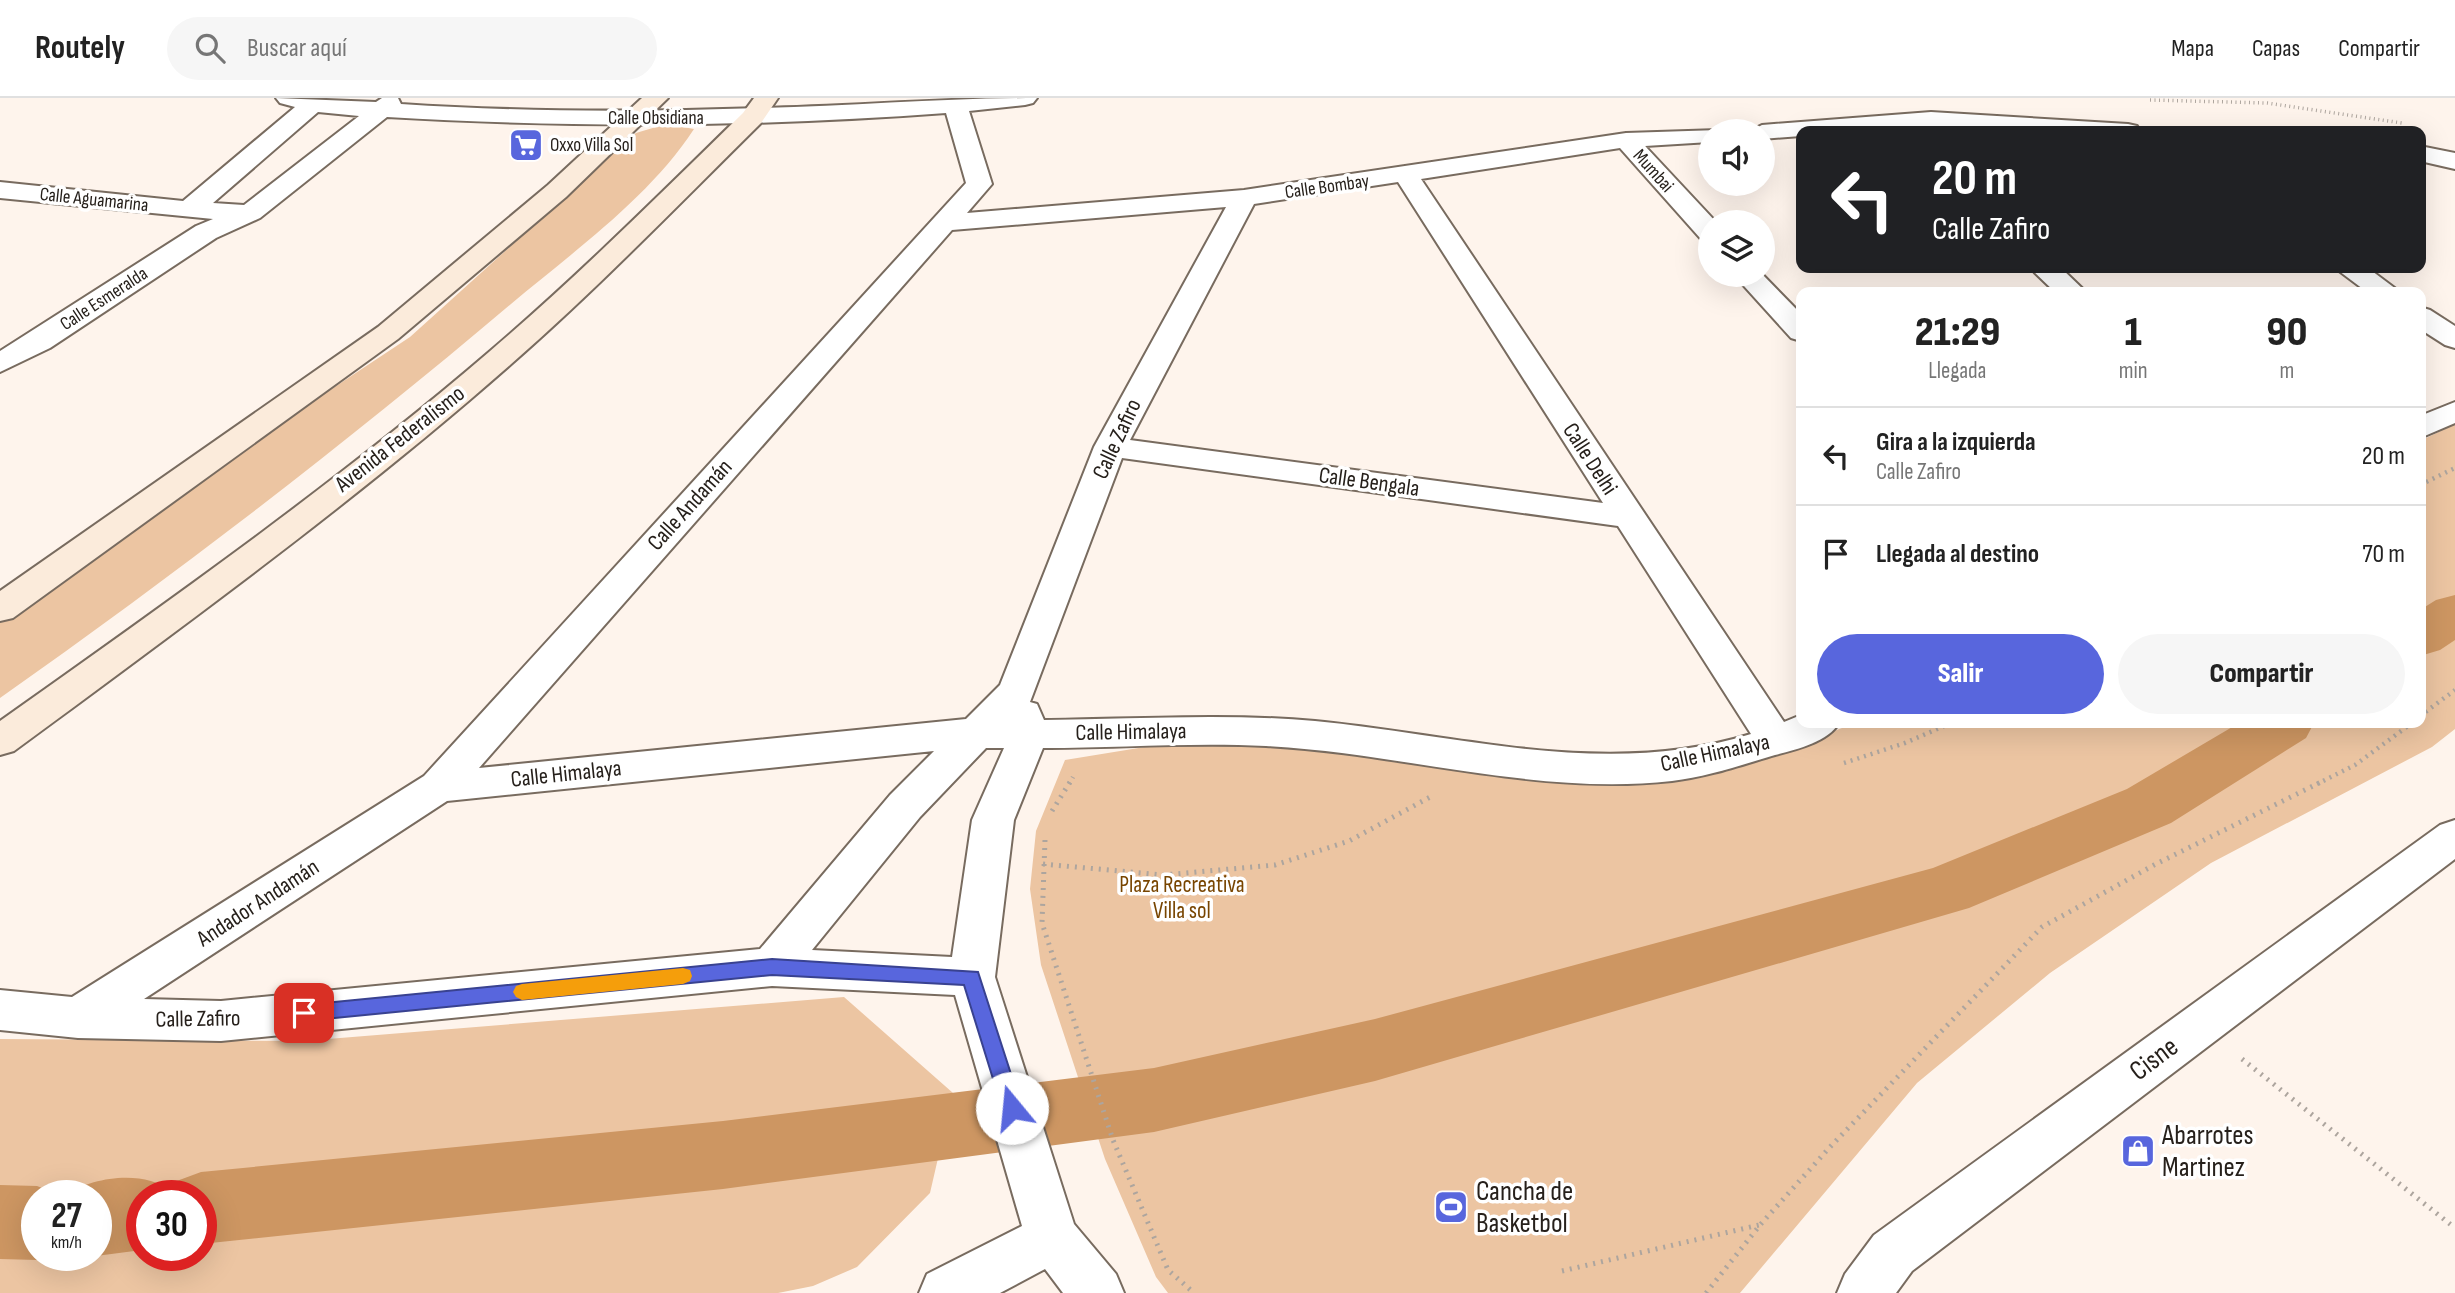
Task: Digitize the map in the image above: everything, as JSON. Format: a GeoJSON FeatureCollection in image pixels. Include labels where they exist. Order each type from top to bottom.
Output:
{"type":"FeatureCollection","features":[{"type":"Feature","properties":{"kind":"street","name":"Calle Obsidiana"},"geometry":{"type":"LineString","coordinates":[[306,101],[389,104],[443,116],[647,108],[956,106],[1023,98]]}},
{"type":"Feature","properties":{"kind":"street","name":"Calle Esmeralda"},"geometry":{"type":"LineString","coordinates":[[0,363],[39,342],[197,221],[306,101]]}},
{"type":"Feature","properties":{"kind":"street","name":"Calle Esmeralda"},"geometry":{"type":"LineString","coordinates":[[197,221],[251,212],[389,104]]}},
{"type":"Feature","properties":{"kind":"street","name":"Calle Andamán"},"geometry":{"type":"LineString","coordinates":[[438,788],[979,184],[956,106]]}},
{"type":"Feature","properties":{"kind":"street"},"geometry":{"type":"LineString","coordinates":[[0,609],[388,333],[493,247],[647,108]]}},
{"type":"Feature","properties":{"kind":"street","name":"Avenida Federalismo"},"geometry":{"type":"LineString","coordinates":[[0,741],[282,531],[463,390],[636,234],[759,108]]}},
{"type":"Feature","properties":{"kind":"street"},"geometry":{"type":"LineString","coordinates":[[1894,126],[1931,120],[2038,126]]}},
{"type":"Feature","properties":{"kind":"street"},"geometry":{"type":"LineString","coordinates":[[1775,132],[1796,131]]}},
{"type":"Feature","properties":{"kind":"street","name":"Calle Bombay"},"geometry":{"type":"LineString","coordinates":[[943,223],[1244,198],[1406,176],[1626,140],[1698,136]]}},
{"type":"Feature","properties":{"kind":"street","name":"Mumbai"},"geometry":{"type":"LineString","coordinates":[[1626,140],[1698,220]]}},
{"type":"Feature","properties":{"kind":"street"},"geometry":{"type":"LineString","coordinates":[[2426,154],[2455,161]]}},
{"type":"Feature","properties":{"kind":"street","name":"Calle Delhi"},"geometry":{"type":"LineString","coordinates":[[1406,176],[1776,741]]}},
{"type":"Feature","properties":{"kind":"street","name":"Calle Aguamarina"},"geometry":{"type":"LineString","coordinates":[[0,190],[197,221]]}},
{"type":"Feature","properties":{"kind":"street","name":"Calle Zafiro"},"geometry":{"type":"LineString","coordinates":[[772,967],[905,806],[1017,692],[1110,447],[1244,198]]}},
{"type":"Feature","properties":{"kind":"street"},"geometry":{"type":"LineString","coordinates":[[2050,273],[2066,287]]}},
{"type":"Feature","properties":{"kind":"street"},"geometry":{"type":"LineString","coordinates":[[2357,273],[2378,287]]}},
{"type":"Feature","properties":{"kind":"street"},"geometry":{"type":"LineString","coordinates":[[1759,287],[1796,327]]}},
{"type":"Feature","properties":{"kind":"street"},"geometry":{"type":"LineString","coordinates":[[2426,320],[2455,339]]}},
{"type":"Feature","properties":{"kind":"street"},"geometry":{"type":"LineString","coordinates":[[0,338],[39,342]]}},
{"type":"Feature","properties":{"kind":"street"},"geometry":{"type":"LineString","coordinates":[[2426,426],[2455,411]]}},
{"type":"Feature","properties":{"kind":"street","name":"Calle Bengala"},"geometry":{"type":"LineString","coordinates":[[1110,447],[1627,517]]}},
{"type":"Feature","properties":{"kind":"street"},"geometry":{"type":"LineString","coordinates":[[1017,692],[1029,735],[993,820],[972,977],[1052,1238],[1097,1293]]}},
{"type":"Feature","properties":{"kind":"street","name":"Calle Himalaya"},"geometry":{"type":"LineString","coordinates":[[438,788],[974,733],[1029,735],[1120,730],[1267,732],[1530,763],[1613,770],[1673,766],[1776,741],[1807,728]]}},
{"type":"Feature","properties":{"kind":"street","name":"Andador Andamán"},"geometry":{"type":"LineString","coordinates":[[78,1018],[438,788]]}},
{"type":"Feature","properties":{"kind":"street","name":"Cisne"},"geometry":{"type":"LineString","coordinates":[[1864,1293],[1893,1253],[2455,836]]}},
{"type":"Feature","properties":{"kind":"street","name":"Calle Zafiro"},"geometry":{"type":"LineString","coordinates":[[0,1010],[78,1018],[221,1021],[772,967],[972,977]]}},
{"type":"Feature","properties":{"kind":"street"},"geometry":{"type":"LineString","coordinates":[[946,1293],[1052,1238]]}},
{"type":"Feature","properties":{"kind":"path"},"geometry":{"type":"LineString","coordinates":[[2150,100],[2267,103],[2404,124]]}},
{"type":"Feature","properties":{"kind":"path"},"geometry":{"type":"LineString","coordinates":[[2426,482],[2455,468]]}},
{"type":"Feature","properties":{"kind":"path"},"geometry":{"type":"LineString","coordinates":[[2426,712],[2455,690]]}},
{"type":"Feature","properties":{"kind":"path"},"geometry":{"type":"LineString","coordinates":[[1840,764],[1905,743],[1940,728]]}},
{"type":"Feature","properties":{"kind":"path"},"geometry":{"type":"LineString","coordinates":[[1706,1293],[1760,1225],[1942,1029],[2042,927],[2154,865],[2355,765],[2405,728]]}},
{"type":"Feature","properties":{"kind":"path"},"geometry":{"type":"LineString","coordinates":[[1046,823],[1071,778],[1083,774]]}},
{"type":"Feature","properties":{"kind":"path"},"geometry":{"type":"LineString","coordinates":[[1043,864],[1163,875],[1275,865],[1349,841],[1442,790],[1429,789]]}},
{"type":"Feature","properties":{"kind":"path"},"geometry":{"type":"LineString","coordinates":[[1045,837],[1042,923],[1114,1140],[1168,1270],[1194,1293]]}},
{"type":"Feature","properties":{"kind":"path"},"geometry":{"type":"LineString","coordinates":[[2200,1025],[2455,1228]]}},
{"type":"Feature","properties":{"kind":"path"},"geometry":{"type":"LineString","coordinates":[[1562,1271],[1760,1225]]}},
{"type":"Feature","properties":{"kind":"green space"},"geometry":{"type":"Polygon","coordinates":[[[666,124],[694,129],[655,178],[609,222],[324,457],[131,604],[0,698],[0,623],[315,400],[410,337],[636,133],[666,124]]]}},
{"type":"Feature","properties":{"kind":"green space","name":"Plaza Recreativa Villa sol"},"geometry":{"type":"Polygon","coordinates":[[[2455,424],[2455,729],[2432,747],[2211,863],[2050,973],[1917,1083],[1740,1293],[1168,1293],[1156,1277],[1105,1159],[1041,965],[1030,889],[1036,831],[1065,760],[1206,737],[1357,756],[1562,774],[1641,776],[1748,764],[1842,728],[2426,728],[2426,438],[2455,424]]]}},
{"type":"Feature","properties":{"kind":"green space"},"geometry":{"type":"Polygon","coordinates":[[[844,997],[953,1093],[930,1193],[857,1267],[813,1286],[778,1293],[0,1293],[0,1039],[303,1041],[844,997]]]}},
{"type":"Feature","properties":{"kind":"waterway"},"geometry":{"type":"LineString","coordinates":[[2426,633],[2455,613]]}},
{"type":"Feature","properties":{"kind":"waterway"},"geometry":{"type":"LineString","coordinates":[[217,1206],[723,1155],[1154,1100],[1375,1050],[1946,890],[2149,806],[2277,728]]}},
{"type":"Feature","properties":{"kind":"waterway"},"geometry":{"type":"LineString","coordinates":[[112,1217],[126,1216]]}},
{"type":"Feature","properties":{"kind":"waterway"},"geometry":{"type":"LineString","coordinates":[[0,1222],[21,1223]]}},
{"type":"Feature","properties":{"kind":"slow traffic"},"geometry":{"type":"LineString","coordinates":[[522,992],[683,976]]}},
{"type":"Feature","properties":{"kind":"place","name":"Oxxo Villa Sol"},"geometry":{"type":"Point","coordinates":[526,145]}},
{"type":"Feature","properties":{"kind":"place","name":"Abarrotes Martinez"},"geometry":{"type":"Point","coordinates":[2138,1151]}},
{"type":"Feature","properties":{"kind":"place","name":"Cancha de Basketbol"},"geometry":{"type":"Point","coordinates":[1451,1207]}},
{"type":"Feature","properties":{"kind":"route"},"geometry":{"type":"LineString","coordinates":[[304,1013],[772,967],[972,977],[1012,1108]]}}]}
